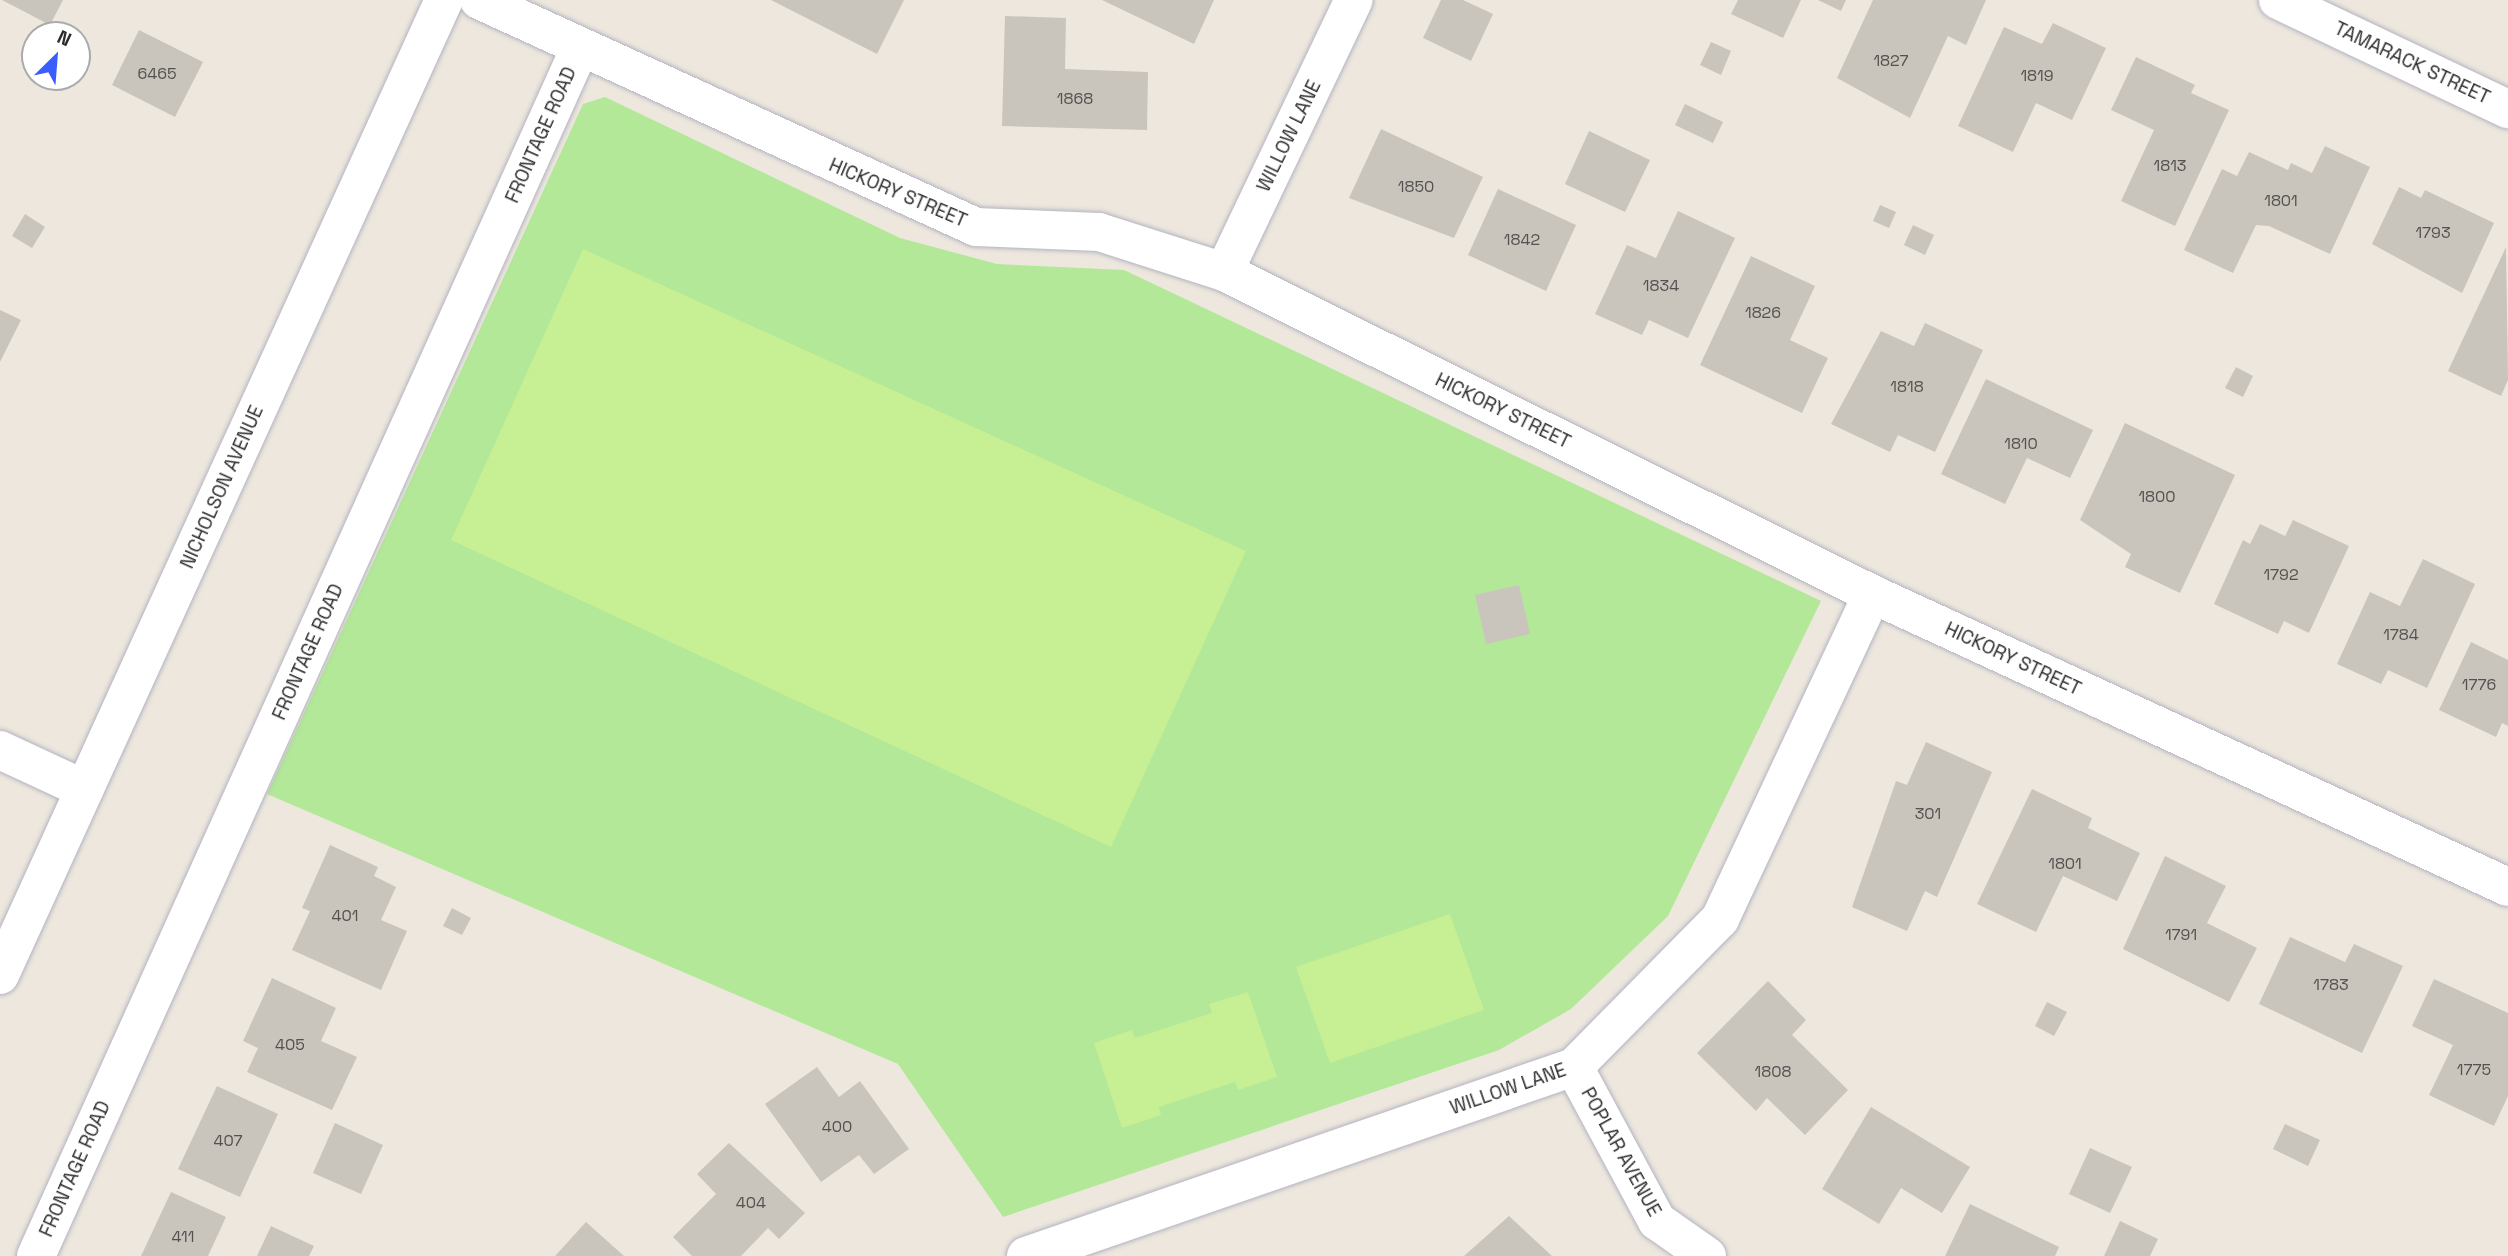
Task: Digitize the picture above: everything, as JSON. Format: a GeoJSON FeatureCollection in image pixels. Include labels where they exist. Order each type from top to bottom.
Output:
{"type":"FeatureCollection","features":[{"type":"Feature","properties":{"kind":"street","name":"NICHOLSON AVENUE"},"geometry":{"type":"LineString","coordinates":[[0,975],[443,0]]}},
{"type":"Feature","properties":{"kind":"street","name":"HICKORY STREET"},"geometry":{"type":"LineString","coordinates":[[479,0],[976,227],[1099,232],[1224,272],[1872,594],[2508,887]]}},
{"type":"Feature","properties":{"kind":"street","name":"WILLOW LANE"},"geometry":{"type":"LineString","coordinates":[[1224,272],[1354,0]]}},
{"type":"Feature","properties":{"kind":"street","name":"TAMARACK STREET"},"geometry":{"type":"LineString","coordinates":[[2278,0],[2508,109]]}},
{"type":"Feature","properties":{"kind":"street","name":"FRONTAGE ROAD"},"geometry":{"type":"LineString","coordinates":[[36,1256],[580,48]]}},
{"type":"Feature","properties":{"kind":"street","name":"WILLOW LANE"},"geometry":{"type":"LineString","coordinates":[[1026,1256],[1097,1242],[1574,1067],[1720,919],[1872,594]]}},
{"type":"Feature","properties":{"kind":"street"},"geometry":{"type":"LineString","coordinates":[[0,750],[84,789]]}},
{"type":"Feature","properties":{"kind":"street","name":"POPLAR AVENUE"},"geometry":{"type":"LineString","coordinates":[[1574,1067],[1657,1221],[1707,1256]]}},
{"type":"Feature","properties":{"kind":"green space"},"geometry":{"type":"Polygon","coordinates":[[[605,97],[900,238],[997,264],[1124,270],[1821,601],[1668,916],[1571,1009],[1499,1050],[1003,1217],[898,1064],[267,794],[583,104],[605,97]]]}},
{"type":"Feature","properties":{"kind":"green space"},"geometry":{"type":"Polygon","coordinates":[[[583,249],[1246,551],[1111,847],[451,540],[583,249]]]}},
{"type":"Feature","properties":{"kind":"green space"},"geometry":{"type":"Polygon","coordinates":[[[1450,914],[1484,1010],[1330,1063],[1296,967],[1450,914]]]}},
{"type":"Feature","properties":{"kind":"green space"},"geometry":{"type":"Polygon","coordinates":[[[1248,992],[1277,1077],[1238,1090],[1235,1082],[1159,1107],[1161,1115],[1122,1128],[1094,1043],[1132,1030],[1135,1038],[1212,1013],[1209,1004],[1248,992]]]}},
{"type":"Feature","properties":{"kind":"building"},"geometry":{"type":"Polygon","coordinates":[[[2,0],[63,0],[52,21],[42,21],[2,0]]]}},
{"type":"Feature","properties":{"kind":"building"},"geometry":{"type":"Polygon","coordinates":[[[771,0],[904,0],[877,54],[771,0]]]}},
{"type":"Feature","properties":{"kind":"building"},"geometry":{"type":"Polygon","coordinates":[[[1102,0],[1214,0],[1194,44],[1102,0]]]}},
{"type":"Feature","properties":{"kind":"building"},"geometry":{"type":"Polygon","coordinates":[[[1441,0],[1463,0],[1493,14],[1471,61],[1423,38],[1441,0]]]}},
{"type":"Feature","properties":{"kind":"building"},"geometry":{"type":"Polygon","coordinates":[[[1738,0],[1801,0],[1783,38],[1731,14],[1738,0]]]}},
{"type":"Feature","properties":{"kind":"building"},"geometry":{"type":"Polygon","coordinates":[[[1818,0],[1846,0],[1841,11],[1818,0]]]}},
{"type":"Feature","properties":{"kind":"building"},"geometry":{"type":"Polygon","coordinates":[[[1873,0],[1986,0],[1966,45],[1948,36],[1910,118],[1837,78],[1873,0]]]}},
{"type":"Feature","properties":{"kind":"building"},"geometry":{"type":"Polygon","coordinates":[[[1005,16],[1066,18],[1065,69],[1148,72],[1147,130],[1002,126],[1005,16]]]}},
{"type":"Feature","properties":{"kind":"building"},"geometry":{"type":"Polygon","coordinates":[[[2053,23],[2106,48],[2072,120],[2036,103],[2013,152],[1958,126],[2004,27],[2042,44],[2053,23]]]}},
{"type":"Feature","properties":{"kind":"building"},"geometry":{"type":"Polygon","coordinates":[[[139,30],[203,62],[175,117],[112,85],[139,30]]]}},
{"type":"Feature","properties":{"kind":"building"},"geometry":{"type":"Polygon","coordinates":[[[1711,42],[1731,51],[1721,75],[1700,65],[1711,42]]]}},
{"type":"Feature","properties":{"kind":"building"},"geometry":{"type":"Polygon","coordinates":[[[2136,57],[2195,85],[2191,93],[2229,110],[2175,226],[2121,201],[2154,130],[2111,110],[2136,57]]]}},
{"type":"Feature","properties":{"kind":"building"},"geometry":{"type":"Polygon","coordinates":[[[1685,104],[1723,122],[1713,143],[1675,125],[1685,104]]]}},
{"type":"Feature","properties":{"kind":"building"},"geometry":{"type":"Polygon","coordinates":[[[1381,129],[1483,177],[1454,238],[1349,198],[1381,129]]]}},
{"type":"Feature","properties":{"kind":"building"},"geometry":{"type":"Polygon","coordinates":[[[1589,131],[1650,160],[1625,212],[1565,184],[1589,131]]]}},
{"type":"Feature","properties":{"kind":"building"},"geometry":{"type":"Polygon","coordinates":[[[2325,146],[2370,167],[2330,254],[2269,226],[2256,225],[2233,273],[2184,250],[2222,169],[2237,176],[2249,152],[2288,170],[2291,163],[2312,173],[2325,146]]]}},
{"type":"Feature","properties":{"kind":"building"},"geometry":{"type":"Polygon","coordinates":[[[2399,187],[2421,198],[2425,190],[2494,223],[2462,293],[2372,244],[2399,187]]]}},
{"type":"Feature","properties":{"kind":"building"},"geometry":{"type":"Polygon","coordinates":[[[1498,189],[1576,225],[1546,291],[1468,255],[1498,189]]]}},
{"type":"Feature","properties":{"kind":"building"},"geometry":{"type":"Polygon","coordinates":[[[1880,205],[1896,212],[1889,228],[1873,221],[1880,205]]]}},
{"type":"Feature","properties":{"kind":"building"},"geometry":{"type":"Polygon","coordinates":[[[1678,211],[1735,238],[1688,338],[1649,320],[1642,335],[1595,314],[1627,245],[1656,258],[1678,211]]]}},
{"type":"Feature","properties":{"kind":"building"},"geometry":{"type":"Polygon","coordinates":[[[25,214],[45,227],[32,248],[12,236],[25,214]]]}},
{"type":"Feature","properties":{"kind":"building"},"geometry":{"type":"Polygon","coordinates":[[[1913,225],[1934,235],[1925,255],[1904,245],[1913,225]]]}},
{"type":"Feature","properties":{"kind":"building"},"geometry":{"type":"Polygon","coordinates":[[[2506,247],[2508,380],[2501,396],[2448,371],[2506,247]]]}},
{"type":"Feature","properties":{"kind":"building"},"geometry":{"type":"Polygon","coordinates":[[[1751,256],[1815,286],[1790,340],[1828,358],[1802,413],[1700,365],[1751,256]]]}},
{"type":"Feature","properties":{"kind":"building"},"geometry":{"type":"Polygon","coordinates":[[[0,310],[21,320],[0,362],[0,310]]]}},
{"type":"Feature","properties":{"kind":"building"},"geometry":{"type":"Polygon","coordinates":[[[1925,323],[1983,350],[1935,452],[1898,435],[1890,452],[1831,424],[1881,331],[1914,346],[1925,323]]]}},
{"type":"Feature","properties":{"kind":"building"},"geometry":{"type":"Polygon","coordinates":[[[2236,367],[2253,376],[2243,397],[2225,388],[2236,367]]]}},
{"type":"Feature","properties":{"kind":"building"},"geometry":{"type":"Polygon","coordinates":[[[1986,379],[2093,430],[2070,478],[2027,458],[2005,504],[1941,474],[1986,379]]]}},
{"type":"Feature","properties":{"kind":"building"},"geometry":{"type":"Polygon","coordinates":[[[2125,423],[2235,475],[2180,593],[2125,567],[2131,554],[2080,520],[2125,423]]]}},
{"type":"Feature","properties":{"kind":"building"},"geometry":{"type":"Polygon","coordinates":[[[2293,520],[2349,546],[2309,633],[2284,621],[2278,634],[2214,604],[2243,540],[2250,544],[2260,524],[2285,536],[2293,520]]]}},
{"type":"Feature","properties":{"kind":"building"},"geometry":{"type":"Polygon","coordinates":[[[2423,559],[2475,584],[2427,688],[2388,670],[2381,684],[2337,664],[2370,592],[2400,606],[2423,559]]]}},
{"type":"Feature","properties":{"kind":"building"},"geometry":{"type":"Polygon","coordinates":[[[1519,585],[1530,634],[1486,644],[1475,595],[1519,585]]]}},
{"type":"Feature","properties":{"kind":"building"},"geometry":{"type":"Polygon","coordinates":[[[2471,642],[2508,660],[2508,726],[2502,723],[2496,737],[2439,710],[2471,642]]]}},
{"type":"Feature","properties":{"kind":"building"},"geometry":{"type":"Polygon","coordinates":[[[1926,742],[1992,772],[1937,897],[1925,891],[1907,931],[1852,907],[1896,781],[1907,785],[1926,742]]]}},
{"type":"Feature","properties":{"kind":"building"},"geometry":{"type":"Polygon","coordinates":[[[2032,789],[2092,818],[2088,828],[2140,853],[2117,901],[2063,876],[2036,932],[1977,904],[2032,789]]]}},
{"type":"Feature","properties":{"kind":"building"},"geometry":{"type":"Polygon","coordinates":[[[330,845],[378,867],[374,876],[396,887],[381,920],[407,931],[381,990],[292,950],[310,911],[302,908],[330,845]]]}},
{"type":"Feature","properties":{"kind":"building"},"geometry":{"type":"Polygon","coordinates":[[[2165,856],[2226,886],[2207,923],[2257,948],[2229,1002],[2123,949],[2165,856]]]}},
{"type":"Feature","properties":{"kind":"building"},"geometry":{"type":"Polygon","coordinates":[[[452,908],[471,918],[462,935],[443,926],[452,908]]]}},
{"type":"Feature","properties":{"kind":"building"},"geometry":{"type":"Polygon","coordinates":[[[2290,937],[2345,962],[2354,944],[2403,966],[2362,1053],[2259,1004],[2290,937]]]}},
{"type":"Feature","properties":{"kind":"building"},"geometry":{"type":"Polygon","coordinates":[[[272,978],[336,1008],[321,1041],[357,1057],[332,1110],[247,1072],[258,1048],[243,1041],[272,978]]]}},
{"type":"Feature","properties":{"kind":"building"},"geometry":{"type":"Polygon","coordinates":[[[2434,979],[2508,1013],[2508,1096],[2494,1126],[2429,1095],[2453,1045],[2412,1026],[2434,979]]]}},
{"type":"Feature","properties":{"kind":"building"},"geometry":{"type":"Polygon","coordinates":[[[1768,981],[1806,1020],[1792,1035],[1848,1090],[1805,1135],[1767,1098],[1756,1111],[1697,1053],[1768,981]]]}},
{"type":"Feature","properties":{"kind":"building"},"geometry":{"type":"Polygon","coordinates":[[[2047,1002],[2067,1012],[2054,1036],[2035,1026],[2047,1002]]]}},
{"type":"Feature","properties":{"kind":"building"},"geometry":{"type":"Polygon","coordinates":[[[817,1067],[839,1097],[860,1081],[909,1149],[874,1174],[859,1155],[821,1182],[765,1104],[817,1067]]]}},
{"type":"Feature","properties":{"kind":"building"},"geometry":{"type":"Polygon","coordinates":[[[217,1086],[278,1114],[240,1197],[178,1169],[217,1086]]]}},
{"type":"Feature","properties":{"kind":"building"},"geometry":{"type":"Polygon","coordinates":[[[1871,1107],[1970,1167],[1942,1213],[1901,1188],[1879,1224],[1822,1189],[1871,1107]]]}},
{"type":"Feature","properties":{"kind":"building"},"geometry":{"type":"Polygon","coordinates":[[[335,1123],[383,1145],[361,1194],[313,1173],[335,1123]]]}},
{"type":"Feature","properties":{"kind":"building"},"geometry":{"type":"Polygon","coordinates":[[[2285,1124],[2320,1140],[2308,1166],[2273,1149],[2285,1124]]]}},
{"type":"Feature","properties":{"kind":"building"},"geometry":{"type":"Polygon","coordinates":[[[729,1143],[805,1213],[779,1239],[768,1228],[741,1256],[692,1256],[673,1237],[716,1194],[697,1174],[729,1143]]]}},
{"type":"Feature","properties":{"kind":"building"},"geometry":{"type":"Polygon","coordinates":[[[2090,1148],[2132,1167],[2110,1213],[2069,1194],[2090,1148]]]}},
{"type":"Feature","properties":{"kind":"building"},"geometry":{"type":"Polygon","coordinates":[[[171,1192],[226,1217],[208,1256],[141,1256],[171,1192]]]}},
{"type":"Feature","properties":{"kind":"building"},"geometry":{"type":"Polygon","coordinates":[[[1970,1204],[2059,1247],[2055,1256],[1945,1256],[1970,1204]]]}},
{"type":"Feature","properties":{"kind":"building"},"geometry":{"type":"Polygon","coordinates":[[[1509,1216],[1552,1256],[1464,1256],[1509,1216]]]}},
{"type":"Feature","properties":{"kind":"building"},"geometry":{"type":"Polygon","coordinates":[[[2120,1221],[2158,1239],[2150,1256],[2104,1256],[2120,1221]]]}},
{"type":"Feature","properties":{"kind":"building"},"geometry":{"type":"Polygon","coordinates":[[[586,1222],[624,1256],[555,1256],[586,1222]]]}},
{"type":"Feature","properties":{"kind":"building"},"geometry":{"type":"Polygon","coordinates":[[[271,1226],[314,1246],[309,1256],[257,1256],[271,1226]]]}}]}
